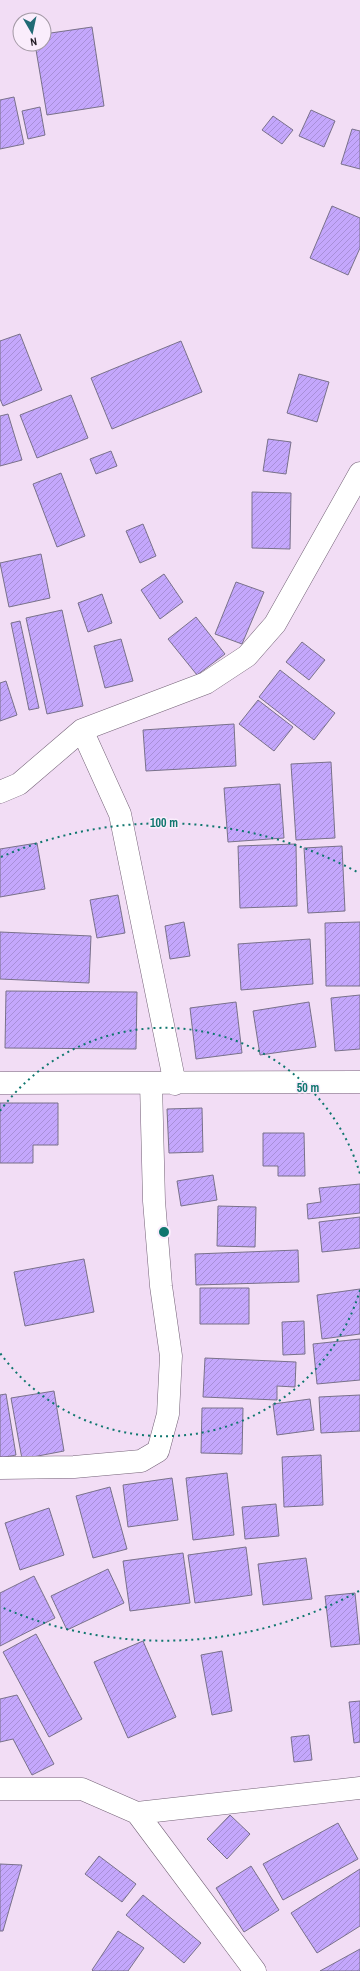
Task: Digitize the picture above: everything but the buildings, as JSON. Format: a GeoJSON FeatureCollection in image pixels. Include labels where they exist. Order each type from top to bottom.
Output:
{"type":"FeatureCollection","features":[{"type":"Feature","properties":{"kind":"street"},"geometry":{"type":"LineString","coordinates":[[0,792],[19,784],[82,730],[206,683],[247,656],[275,624],[360,473]]}},
{"type":"Feature","properties":{"kind":"street"},"geometry":{"type":"LineString","coordinates":[[82,730],[120,814],[175,1084]]}},
{"type":"Feature","properties":{"kind":"street"},"geometry":{"type":"LineString","coordinates":[[0,1083],[175,1084],[360,1082]]}},
{"type":"Feature","properties":{"kind":"street"},"geometry":{"type":"LineString","coordinates":[[0,1468],[74,1467],[141,1461],[158,1451],[168,1414],[171,1356],[161,1286],[154,1201],[151,1083]]}},
{"type":"Feature","properties":{"kind":"street"},"geometry":{"type":"LineString","coordinates":[[0,1789],[82,1789],[137,1812],[360,1788]]}},
{"type":"Feature","properties":{"kind":"street"},"geometry":{"type":"LineString","coordinates":[[137,1812],[255,1971]]}}]}
